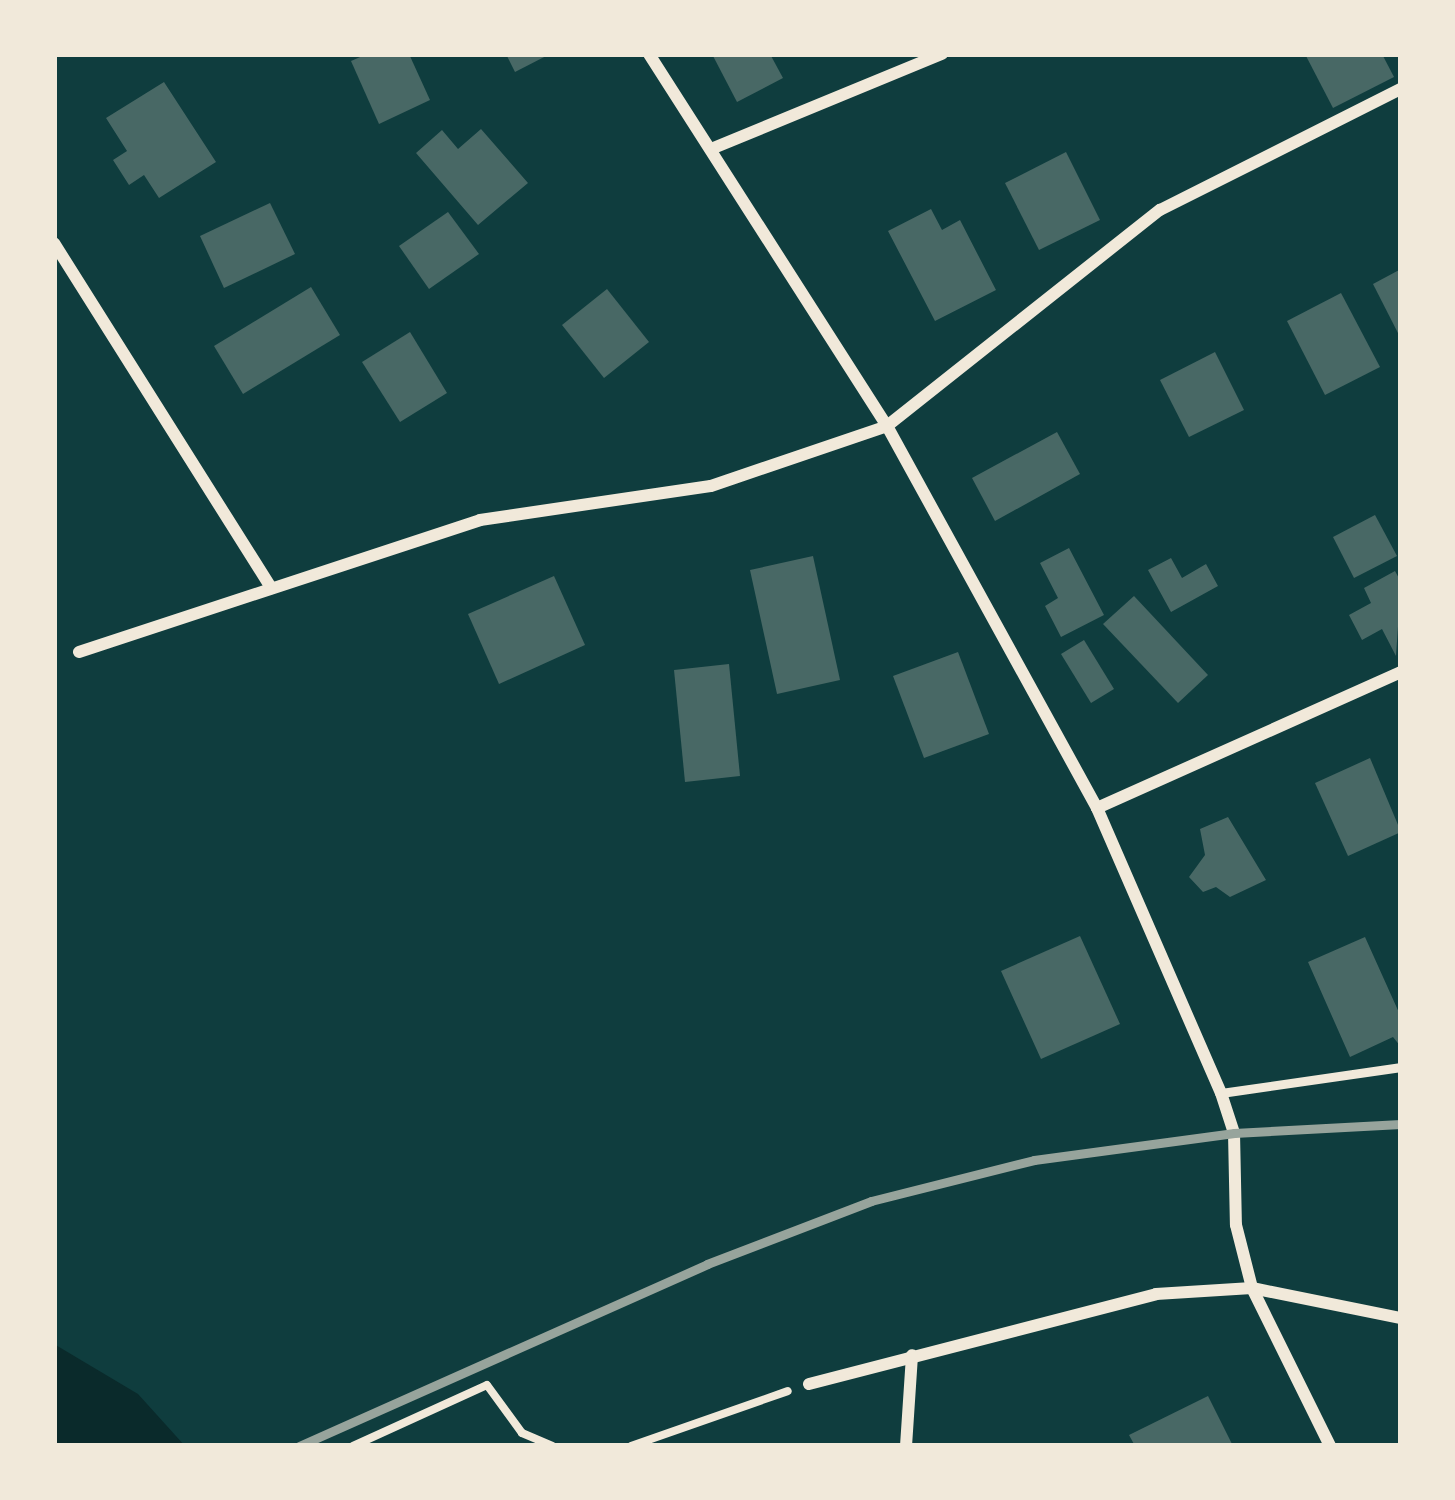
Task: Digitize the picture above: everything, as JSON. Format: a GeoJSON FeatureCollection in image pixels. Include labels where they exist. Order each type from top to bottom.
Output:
{"type":"FeatureCollection","features":[{"type":"Feature","properties":{"kind":"street"},"geometry":{"type":"LineString","coordinates":[[649,54],[887,426],[1097,808],[1234,1133],[1236,1225],[1252,1288],[1330,1446]]}},
{"type":"Feature","properties":{"kind":"street"},"geometry":{"type":"LineString","coordinates":[[711,149],[942,54]]}},
{"type":"Feature","properties":{"kind":"street"},"geometry":{"type":"LineString","coordinates":[[79,652],[481,520],[711,486],[887,426],[1160,210],[1401,89]]}},
{"type":"Feature","properties":{"kind":"street"},"geometry":{"type":"LineString","coordinates":[[54,243],[272,588]]}},
{"type":"Feature","properties":{"kind":"street"},"geometry":{"type":"LineString","coordinates":[[1097,808],[1401,673]]}},
{"type":"Feature","properties":{"kind":"street"},"geometry":{"type":"LineString","coordinates":[[808,1384],[1156,1294],[1252,1288],[1401,1318]]}},
{"type":"Feature","properties":{"kind":"street"},"geometry":{"type":"LineString","coordinates":[[906,1446],[912,1355]]}},
{"type":"Feature","properties":{"kind":"lane"},"geometry":{"type":"LineString","coordinates":[[1221,1093],[1401,1066]]}},
{"type":"Feature","properties":{"kind":"path"},"geometry":{"type":"LineString","coordinates":[[352,1446],[487,1384],[530,1443],[552,1446]]}},
{"type":"Feature","properties":{"kind":"path"},"geometry":{"type":"LineString","coordinates":[[631,1446],[808,1384]]}},
{"type":"Feature","properties":{"kind":"water"},"geometry":{"type":"Polygon","coordinates":[[[54,1344],[138,1394],[185,1446],[54,1446],[54,1344]]]}},
{"type":"Feature","properties":{"kind":"building"},"geometry":{"type":"Polygon","coordinates":[[[367,54],[409,54],[430,100],[379,124],[351,61],[367,54]]]}},
{"type":"Feature","properties":{"kind":"building"},"geometry":{"type":"Polygon","coordinates":[[[506,54],[550,54],[515,72],[506,54]]]}},
{"type":"Feature","properties":{"kind":"building"},"geometry":{"type":"Polygon","coordinates":[[[712,54],[770,54],[783,78],[737,102],[712,54]]]}},
{"type":"Feature","properties":{"kind":"building"},"geometry":{"type":"Polygon","coordinates":[[[1305,54],[1382,54],[1394,77],[1333,108],[1305,54]]]}},
{"type":"Feature","properties":{"kind":"building"},"geometry":{"type":"Polygon","coordinates":[[[164,82],[216,162],[159,198],[144,175],[129,185],[113,160],[127,151],[106,118],[164,82]]]}},
{"type":"Feature","properties":{"kind":"building"},"geometry":{"type":"Polygon","coordinates":[[[481,129],[528,183],[478,225],[416,153],[442,130],[458,149],[481,129]]]}},
{"type":"Feature","properties":{"kind":"building"},"geometry":{"type":"Polygon","coordinates":[[[1066,152],[1100,220],[1039,250],[1005,183],[1066,152]]]}},
{"type":"Feature","properties":{"kind":"building"},"geometry":{"type":"Polygon","coordinates":[[[270,203],[295,254],[224,288],[200,236],[270,203]]]}},
{"type":"Feature","properties":{"kind":"building"},"geometry":{"type":"Polygon","coordinates":[[[931,209],[942,230],[960,220],[996,290],[935,321],[888,231],[931,209]]]}},
{"type":"Feature","properties":{"kind":"building"},"geometry":{"type":"Polygon","coordinates":[[[448,212],[479,254],[429,289],[399,246],[448,212]]]}},
{"type":"Feature","properties":{"kind":"building"},"geometry":{"type":"Polygon","coordinates":[[[1401,269],[1401,339],[1373,284],[1401,269]]]}},
{"type":"Feature","properties":{"kind":"building"},"geometry":{"type":"Polygon","coordinates":[[[311,287],[340,335],[243,394],[214,346],[311,287]]]}},
{"type":"Feature","properties":{"kind":"building"},"geometry":{"type":"Polygon","coordinates":[[[607,289],[649,342],[604,378],[562,325],[607,289]]]}},
{"type":"Feature","properties":{"kind":"building"},"geometry":{"type":"Polygon","coordinates":[[[1341,293],[1380,367],[1325,395],[1287,321],[1341,293]]]}},
{"type":"Feature","properties":{"kind":"building"},"geometry":{"type":"Polygon","coordinates":[[[410,332],[447,393],[400,422],[362,362],[410,332]]]}},
{"type":"Feature","properties":{"kind":"building"},"geometry":{"type":"Polygon","coordinates":[[[1215,352],[1244,410],[1189,437],[1160,380],[1215,352]]]}},
{"type":"Feature","properties":{"kind":"building"},"geometry":{"type":"Polygon","coordinates":[[[1057,432],[1080,474],[995,521],[972,478],[1057,432]]]}},
{"type":"Feature","properties":{"kind":"building"},"geometry":{"type":"Polygon","coordinates":[[[1375,515],[1397,556],[1354,578],[1333,537],[1375,515]]]}},
{"type":"Feature","properties":{"kind":"building"},"geometry":{"type":"Polygon","coordinates":[[[1069,548],[1104,615],[1061,637],[1045,606],[1058,598],[1040,563],[1069,548]]]}},
{"type":"Feature","properties":{"kind":"building"},"geometry":{"type":"Polygon","coordinates":[[[813,556],[840,680],[777,694],[750,570],[813,556]]]}},
{"type":"Feature","properties":{"kind":"building"},"geometry":{"type":"Polygon","coordinates":[[[1171,558],[1182,578],[1206,564],[1218,586],[1171,612],[1148,570],[1171,558]]]}},
{"type":"Feature","properties":{"kind":"building"},"geometry":{"type":"Polygon","coordinates":[[[1395,571],[1401,582],[1396,656],[1382,629],[1362,640],[1349,615],[1371,603],[1364,588],[1395,571]]]}},
{"type":"Feature","properties":{"kind":"building"},"geometry":{"type":"Polygon","coordinates":[[[554,576],[585,645],[499,684],[468,614],[554,576]]]}},
{"type":"Feature","properties":{"kind":"building"},"geometry":{"type":"Polygon","coordinates":[[[1134,596],[1208,675],[1178,703],[1103,624],[1134,596]]]}},
{"type":"Feature","properties":{"kind":"building"},"geometry":{"type":"Polygon","coordinates":[[[1084,640],[1114,689],[1091,703],[1061,654],[1084,640]]]}},
{"type":"Feature","properties":{"kind":"building"},"geometry":{"type":"Polygon","coordinates":[[[958,652],[989,734],[924,758],[893,676],[958,652]]]}},
{"type":"Feature","properties":{"kind":"building"},"geometry":{"type":"Polygon","coordinates":[[[729,664],[740,776],[685,782],[674,670],[729,664]]]}},
{"type":"Feature","properties":{"kind":"building"},"geometry":{"type":"Polygon","coordinates":[[[1370,758],[1401,832],[1348,856],[1315,783],[1370,758]]]}},
{"type":"Feature","properties":{"kind":"building"},"geometry":{"type":"Polygon","coordinates":[[[1228,817],[1266,880],[1230,897],[1216,887],[1203,892],[1189,877],[1205,855],[1200,829],[1228,817]]]}},
{"type":"Feature","properties":{"kind":"building"},"geometry":{"type":"Polygon","coordinates":[[[1080,936],[1120,1024],[1041,1059],[1001,971],[1080,936]]]}},
{"type":"Feature","properties":{"kind":"building"},"geometry":{"type":"Polygon","coordinates":[[[1365,937],[1401,1017],[1401,1047],[1393,1037],[1350,1057],[1308,962],[1365,937]]]}},
{"type":"Feature","properties":{"kind":"building"},"geometry":{"type":"Polygon","coordinates":[[[1208,1396],[1233,1446],[1135,1446],[1129,1435],[1208,1396]]]}},
{"type":"Feature","properties":{"kind":"railway"},"geometry":{"type":"LineString","coordinates":[[299,1446],[707,1264],[871,1201],[1034,1160],[1234,1133],[1401,1124]]}}]}
